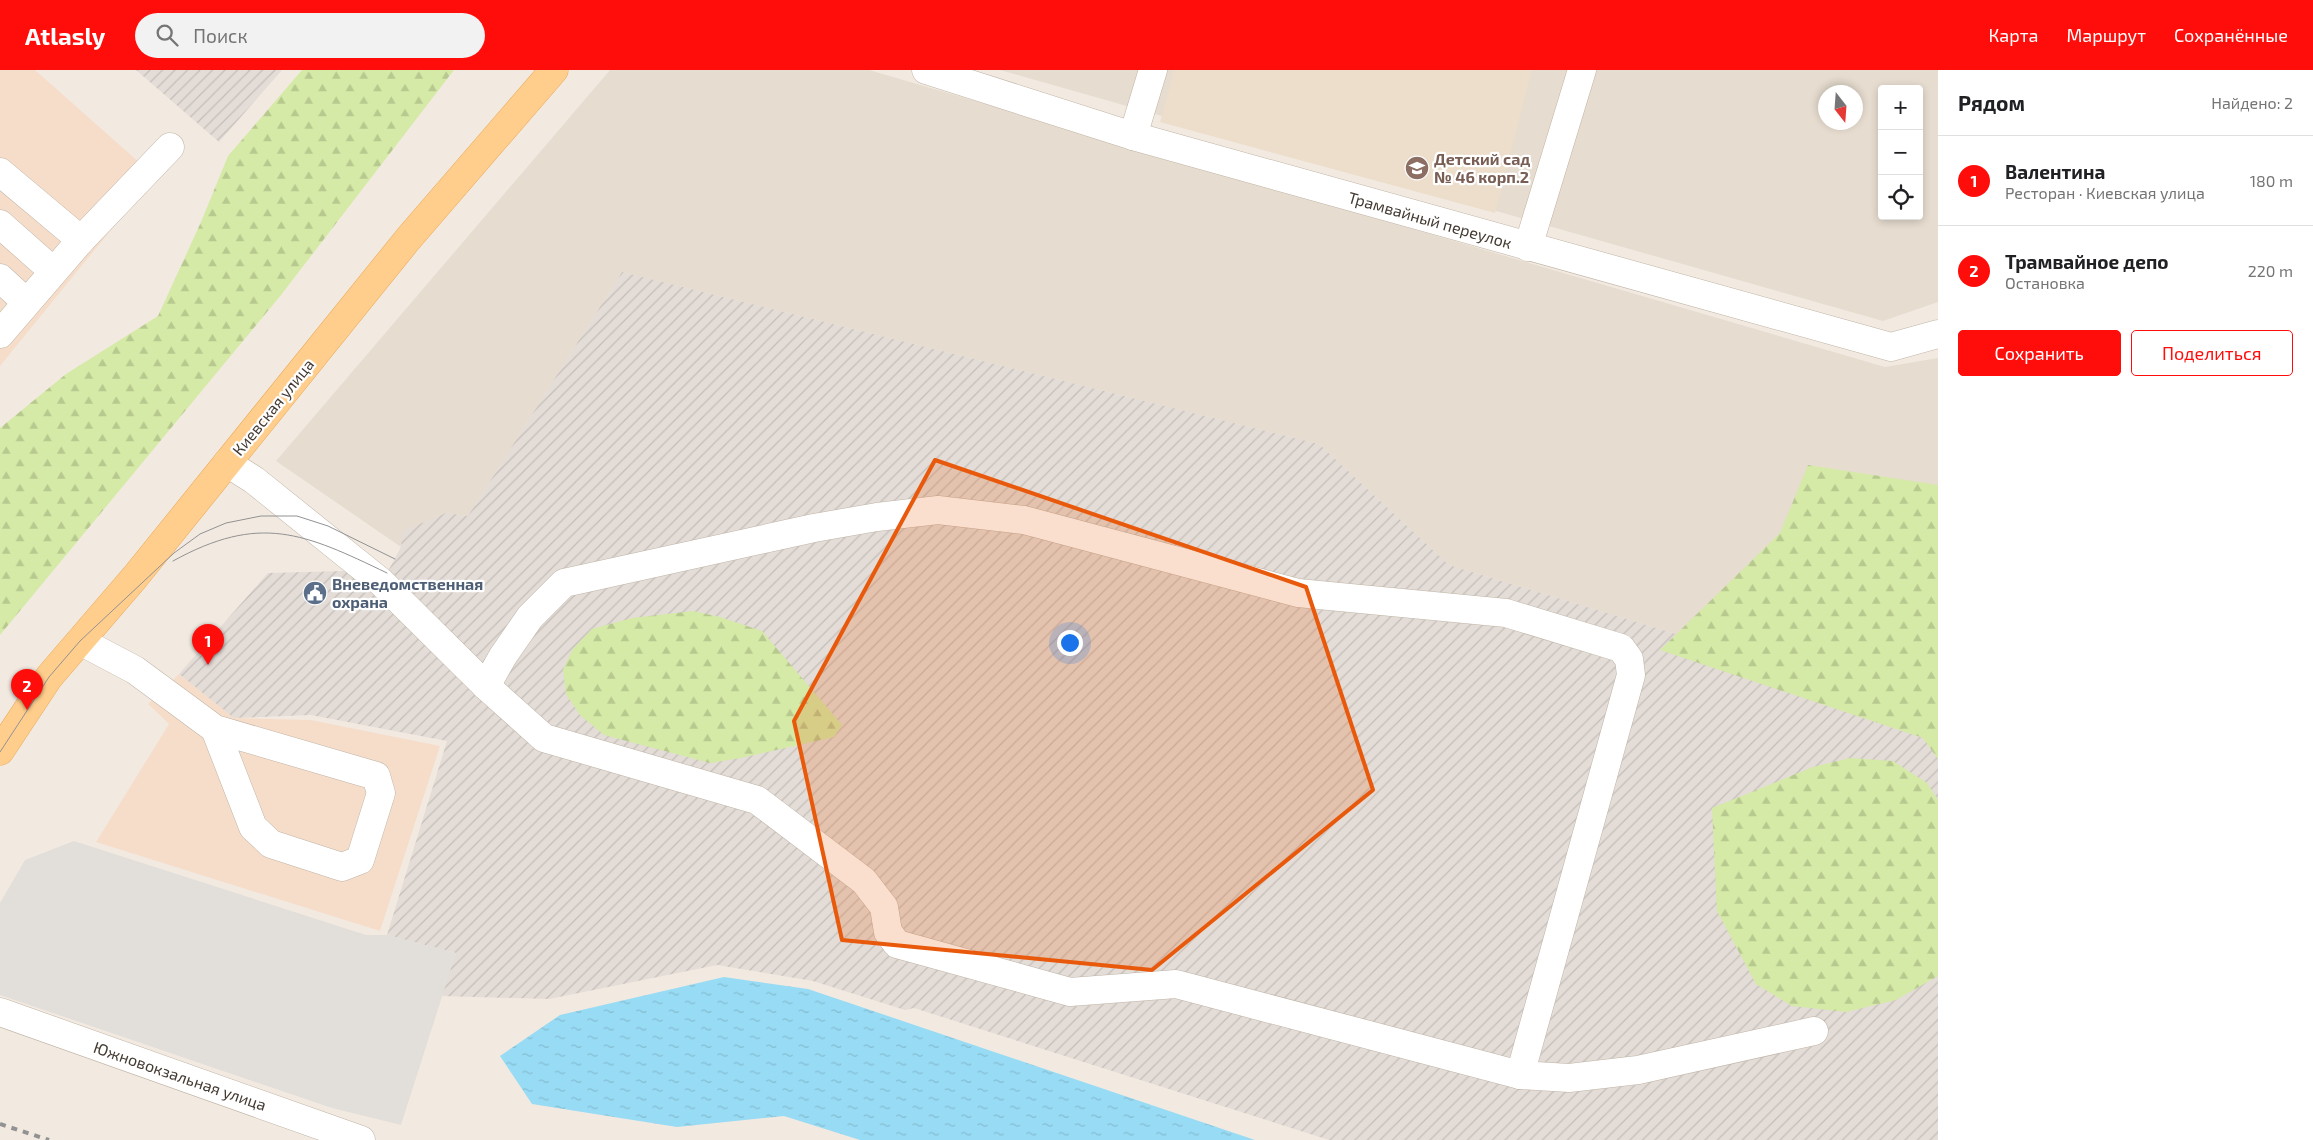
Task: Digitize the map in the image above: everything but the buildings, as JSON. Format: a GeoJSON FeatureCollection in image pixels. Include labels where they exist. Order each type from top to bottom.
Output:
{"type":"FeatureCollection","features":[{"type":"Feature","properties":{"kind":"main road","name":"Киевская улица"},"geometry":{"type":"LineString","coordinates":[[0,750],[49,677],[135,578],[408,239],[554,70]]}},
{"type":"Feature","properties":{"kind":"street","name":"Трамвайный переулок"},"geometry":{"type":"LineString","coordinates":[[926,70],[1132,136],[1891,347],[1938,334]]}},
{"type":"Feature","properties":{"kind":"street"},"geometry":{"type":"LineString","coordinates":[[1132,136],[1153,70]]}},
{"type":"Feature","properties":{"kind":"street"},"geometry":{"type":"LineString","coordinates":[[1528,247],[1582,70]]}},
{"type":"Feature","properties":{"kind":"street"},"geometry":{"type":"LineString","coordinates":[[0,334],[81,240],[170,147]]}},
{"type":"Feature","properties":{"kind":"street"},"geometry":{"type":"LineString","coordinates":[[0,172],[81,240]]}},
{"type":"Feature","properties":{"kind":"street"},"geometry":{"type":"LineString","coordinates":[[0,224],[54,271]]}},
{"type":"Feature","properties":{"kind":"street"},"geometry":{"type":"LineString","coordinates":[[0,278],[26,302]]}},
{"type":"Feature","properties":{"kind":"street"},"geometry":{"type":"LineString","coordinates":[[227,463],[254,480],[381,582],[486,686],[544,738],[758,800],[864,881],[884,906],[888,932],[897,944],[1070,992],[1176,984],[1520,1075],[1569,1078],[1638,1070],[1814,1031]]}},
{"type":"Feature","properties":{"kind":"street"},"geometry":{"type":"LineString","coordinates":[[486,686],[530,617],[564,583],[814,528],[877,517],[938,510],[1024,520],[1298,593],[1506,613],[1621,648],[1628,659],[1631,675],[1520,1075]]}},
{"type":"Feature","properties":{"kind":"street"},"geometry":{"type":"LineString","coordinates":[[80,642],[135,670],[214,729],[376,776],[381,793],[360,860],[342,867],[271,844],[254,827],[214,729]]}},
{"type":"Feature","properties":{"kind":"street","name":"Южновокзальная улица"},"geometry":{"type":"LineString","coordinates":[[0,1012],[361,1140]]}},
{"type":"Feature","properties":{"kind":"highlighted area"},"geometry":{"type":"Polygon","coordinates":[[[935,460],[1306,587],[1373,790],[1152,970],[842,940],[794,721],[935,460]]]}},
{"type":"Feature","properties":{"kind":"shaded area"},"geometry":{"type":"Polygon","coordinates":[[[0,70],[35,70],[158,179],[128,209],[0,366],[0,70]]]}},
{"type":"Feature","properties":{"kind":"shaded area"},"geometry":{"type":"Polygon","coordinates":[[[136,70],[282,70],[219,142],[136,70]]]}},
{"type":"Feature","properties":{"kind":"shaded area"},"geometry":{"type":"Polygon","coordinates":[[[610,70],[869,70],[1885,367],[1938,358],[1938,714],[1449,565],[1319,444],[622,272],[468,516],[446,513],[404,531],[401,547],[276,461],[610,70]]]}},
{"type":"Feature","properties":{"kind":"shaded area"},"geometry":{"type":"Polygon","coordinates":[[[1000,70],[1938,70],[1938,302],[1883,321],[1000,70]]]}},
{"type":"Feature","properties":{"kind":"shaded area","name":"Детский сад № 46 корп.2"},"geometry":{"type":"Polygon","coordinates":[[[1174,70],[1532,70],[1495,213],[1160,122],[1174,70]]]}},
{"type":"Feature","properties":{"kind":"shaded area"},"geometry":{"type":"Polygon","coordinates":[[[622,272],[1319,444],[1449,565],[1938,714],[1938,1140],[1329,1140],[914,1008],[905,1010],[813,981],[717,965],[549,999],[441,996],[456,953],[387,935],[447,741],[311,715],[234,718],[179,674],[268,573],[346,571],[387,573],[401,547],[403,531],[446,513],[468,516],[622,272]]]}},
{"type":"Feature","properties":{"kind":"shaded area"},"geometry":{"type":"Polygon","coordinates":[[[179,674],[234,718],[311,720],[440,746],[380,931],[96,842],[169,724],[148,704],[179,674]]]}},
{"type":"Feature","properties":{"kind":"shaded area"},"geometry":{"type":"Polygon","coordinates":[[[74,841],[366,935],[387,935],[456,953],[401,1125],[332,1108],[0,995],[0,903],[25,860],[74,841]]]}},
{"type":"Feature","properties":{"kind":"green space"},"geometry":{"type":"Polygon","coordinates":[[[302,70],[454,70],[281,295],[0,635],[0,428],[66,374],[158,316],[201,222],[228,156],[302,70]]]}},
{"type":"Feature","properties":{"kind":"green space"},"geometry":{"type":"Polygon","coordinates":[[[1808,465],[1938,485],[1938,759],[1923,738],[1660,650],[1780,533],[1808,465]]]}},
{"type":"Feature","properties":{"kind":"green space"},"geometry":{"type":"Polygon","coordinates":[[[693,611],[720,617],[762,631],[842,725],[834,737],[710,763],[604,735],[580,715],[566,694],[563,670],[572,650],[592,629],[632,618],[693,611]]]}},
{"type":"Feature","properties":{"kind":"green space"},"geometry":{"type":"Polygon","coordinates":[[[1850,758],[1893,761],[1927,783],[1938,800],[1938,976],[1896,1000],[1846,1012],[1792,1006],[1756,984],[1717,911],[1712,808],[1813,767],[1850,758]]]}},
{"type":"Feature","properties":{"kind":"water"},"geometry":{"type":"Polygon","coordinates":[[[724,977],[808,989],[1255,1140],[860,1140],[784,1116],[677,1127],[532,1104],[500,1056],[560,1015],[724,977]]]}},
{"type":"Feature","properties":{"kind":"tram line"},"geometry":{"type":"LineString","coordinates":[[0,752],[49,677],[80,641],[174,553],[200,534],[226,523],[261,516],[297,516],[328,526],[395,559]]}},
{"type":"Feature","properties":{"kind":"tram line"},"geometry":{"type":"LineString","coordinates":[[173,561],[204,546],[231,537],[257,533],[282,534],[306,539],[331,548],[387,573]]}},
{"type":"Feature","properties":{"kind":"railway"},"geometry":{"type":"LineString","coordinates":[[0,1124],[49,1140]]}},
{"type":"Feature","properties":{"kind":"place","name":"Детский сад № 46 корп.2"},"geometry":{"type":"Point","coordinates":[1417,168]}},
{"type":"Feature","properties":{"kind":"place","name":"Вневедомственная охрана"},"geometry":{"type":"Point","coordinates":[315,593]}},
{"type":"Feature","properties":{"kind":"place","name":"Валентина"},"geometry":{"type":"Point","coordinates":[208,665]}},
{"type":"Feature","properties":{"kind":"place","name":"Трамвайное депо"},"geometry":{"type":"Point","coordinates":[27,710]}}]}
